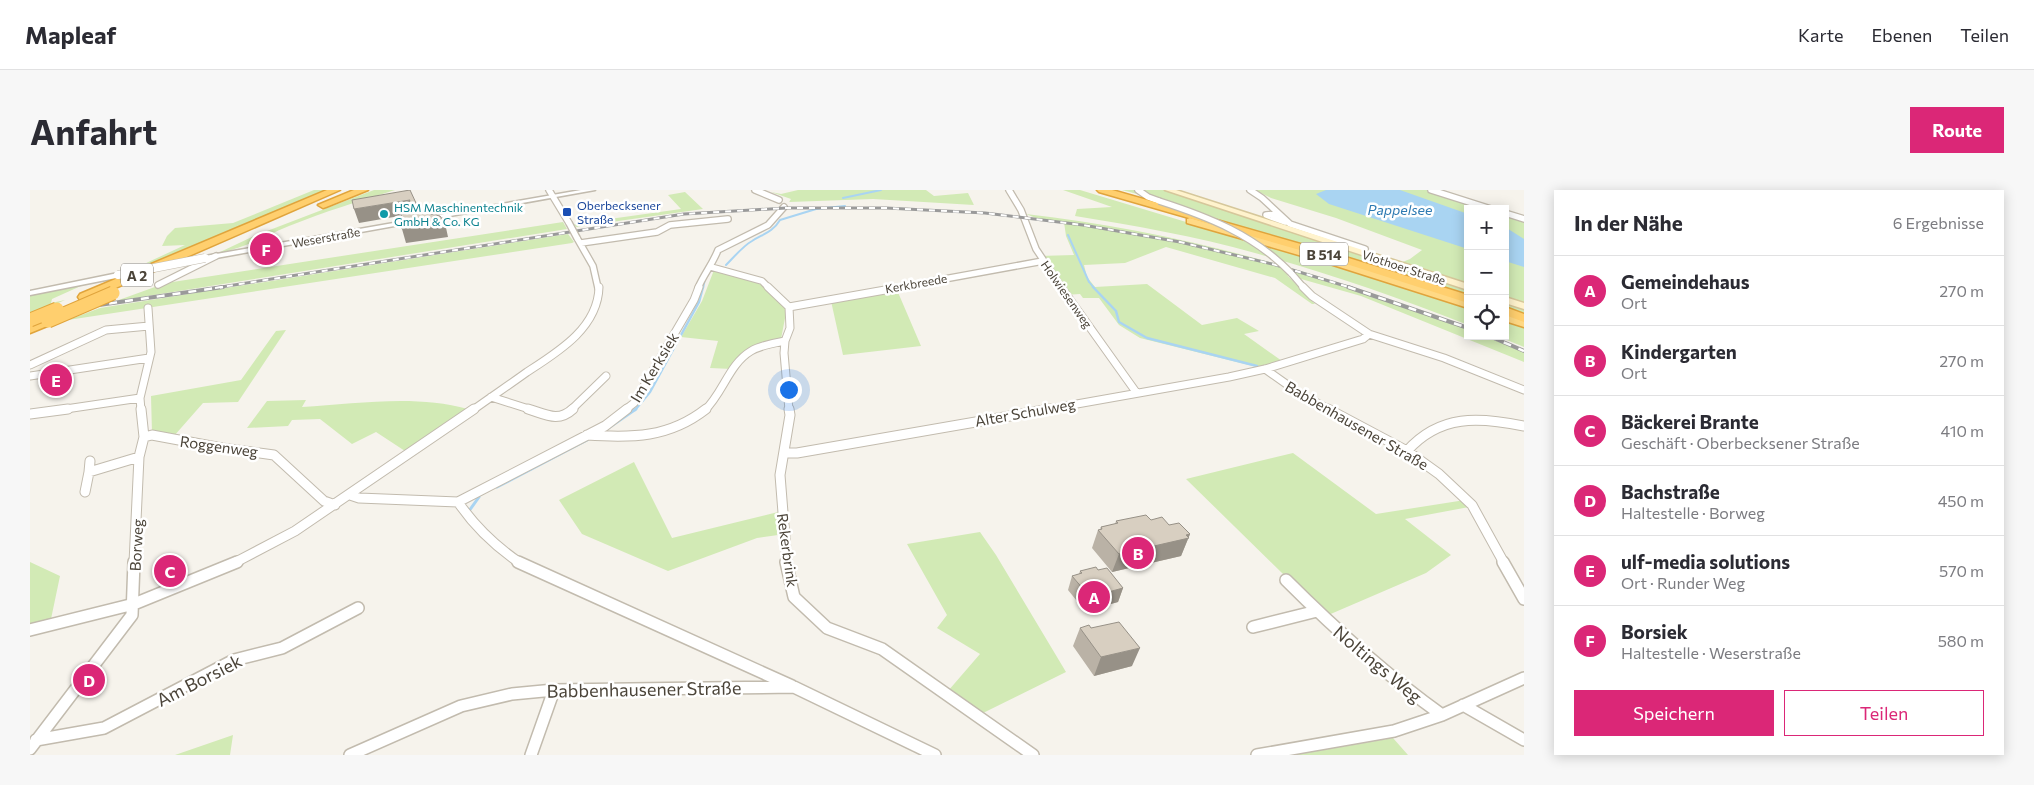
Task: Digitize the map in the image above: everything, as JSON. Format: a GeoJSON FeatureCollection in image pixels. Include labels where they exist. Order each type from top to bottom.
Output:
{"type":"FeatureCollection","features":[{"type":"Feature","properties":{"kind":"highway","name":"A 2"},"geometry":{"type":"LineString","coordinates":[[30,320],[335,190]]}},
{"type":"Feature","properties":{"kind":"highway","name":"A 2"},"geometry":{"type":"LineString","coordinates":[[30,329],[255,231],[363,190]]}},
{"type":"Feature","properties":{"kind":"highway","name":"B 514"},"geometry":{"type":"LineString","coordinates":[[1099,191],[1190,221],[1334,262],[1464,304]]}},
{"type":"Feature","properties":{"kind":"highway","name":"B 514"},"geometry":{"type":"LineString","coordinates":[[1099,191],[1335,257],[1464,298]]}},
{"type":"Feature","properties":{"kind":"highway"},"geometry":{"type":"LineString","coordinates":[[1509,312],[1524,318]]}},
{"type":"Feature","properties":{"kind":"highway"},"geometry":{"type":"LineString","coordinates":[[1509,318],[1524,324]]}},
{"type":"Feature","properties":{"kind":"main road","name":"Vlothoer Straße"},"geometry":{"type":"LineString","coordinates":[[1169,190],[1464,287]]}},
{"type":"Feature","properties":{"kind":"main road"},"geometry":{"type":"LineString","coordinates":[[1509,301],[1524,306]]}},
{"type":"Feature","properties":{"kind":"street"},"geometry":{"type":"LineString","coordinates":[[30,630],[134,604],[239,561],[295,531],[335,505],[563,348],[591,317],[600,287],[594,267],[549,190]]}},
{"type":"Feature","properties":{"kind":"street","name":"Weserstraße"},"geometry":{"type":"LineString","coordinates":[[30,293],[205,258],[592,190]]}},
{"type":"Feature","properties":{"kind":"street"},"geometry":{"type":"LineString","coordinates":[[755,190],[779,200]]}},
{"type":"Feature","properties":{"kind":"street","name":"Holwiesenweg"},"geometry":{"type":"LineString","coordinates":[[1009,190],[1021,210],[1036,249],[1136,392]]}},
{"type":"Feature","properties":{"kind":"street"},"geometry":{"type":"LineString","coordinates":[[1138,190],[1148,197],[1206,217],[1244,235],[1271,252],[1312,296],[1369,334],[1494,376],[1524,390]]}},
{"type":"Feature","properties":{"kind":"street"},"geometry":{"type":"LineString","coordinates":[[1250,190],[1262,198],[1290,224]]}},
{"type":"Feature","properties":{"kind":"street"},"geometry":{"type":"LineString","coordinates":[[1431,190],[1478,205]]}},
{"type":"Feature","properties":{"kind":"street","name":"Im Kerksiek"},"geometry":{"type":"LineString","coordinates":[[350,495],[359,498],[458,502],[605,426],[634,403],[694,300],[703,275],[711,267],[718,250],[768,224],[784,207]]}},
{"type":"Feature","properties":{"kind":"street"},"geometry":{"type":"LineString","coordinates":[[1279,214],[1266,215],[1365,249]]}},
{"type":"Feature","properties":{"kind":"street"},"geometry":{"type":"LineString","coordinates":[[1509,214],[1524,219]]}},
{"type":"Feature","properties":{"kind":"street"},"geometry":{"type":"LineString","coordinates":[[579,241],[657,232],[670,224],[728,219]]}},
{"type":"Feature","properties":{"kind":"street"},"geometry":{"type":"LineString","coordinates":[[158,285],[216,256]]}},
{"type":"Feature","properties":{"kind":"street","name":"Kerkbreede"},"geometry":{"type":"LineString","coordinates":[[789,307],[1043,260]]}},
{"type":"Feature","properties":{"kind":"street"},"geometry":{"type":"LineString","coordinates":[[711,267],[762,281],[789,307]]}},
{"type":"Feature","properties":{"kind":"street","name":"Rekerbrink"},"geometry":{"type":"LineString","coordinates":[[789,307],[790,328],[785,341],[790,414],[780,475],[786,560],[794,597],[827,628],[882,649],[1033,755]]}},
{"type":"Feature","properties":{"kind":"street","name":"Borweg"},"geometry":{"type":"LineString","coordinates":[[33,744],[132,615],[134,604],[139,456],[144,437],[140,398],[151,352],[148,308]]}},
{"type":"Feature","properties":{"kind":"street"},"geometry":{"type":"LineString","coordinates":[[30,365],[106,330],[149,326]]}},
{"type":"Feature","properties":{"kind":"street","name":"Babbenhausener Straße"},"geometry":{"type":"LineString","coordinates":[[1265,369],[1363,339],[1369,334]]}},
{"type":"Feature","properties":{"kind":"street"},"geometry":{"type":"LineString","coordinates":[[587,435],[628,438],[671,430],[691,420],[707,408],[745,355],[760,348],[785,341]]}},
{"type":"Feature","properties":{"kind":"street"},"geometry":{"type":"LineString","coordinates":[[30,376],[149,358]]}},
{"type":"Feature","properties":{"kind":"street","name":"Alter Schulweg"},"geometry":{"type":"LineString","coordinates":[[784,453],[797,453],[1136,392],[1186,385],[1265,369]]}},
{"type":"Feature","properties":{"kind":"street","name":"Babbenhausener Straße"},"geometry":{"type":"LineString","coordinates":[[1265,369],[1299,393],[1407,451],[1438,474],[1472,505],[1524,599]]}},
{"type":"Feature","properties":{"kind":"street"},"geometry":{"type":"LineString","coordinates":[[491,397],[555,417],[565,416],[606,376]]}},
{"type":"Feature","properties":{"kind":"street"},"geometry":{"type":"LineString","coordinates":[[30,414],[140,398]]}},
{"type":"Feature","properties":{"kind":"street"},"geometry":{"type":"LineString","coordinates":[[1407,451],[1422,434],[1445,424],[1467,420],[1484,420],[1524,426]]}},
{"type":"Feature","properties":{"kind":"street","name":"Roggenweg"},"geometry":{"type":"LineString","coordinates":[[144,437],[152,435],[222,448],[274,454],[324,500],[335,505]]}},
{"type":"Feature","properties":{"kind":"street"},"geometry":{"type":"LineString","coordinates":[[89,472],[139,456]]}},
{"type":"Feature","properties":{"kind":"street"},"geometry":{"type":"LineString","coordinates":[[85,492],[90,461]]}},
{"type":"Feature","properties":{"kind":"street"},"geometry":{"type":"LineString","coordinates":[[458,502],[467,517],[487,539],[520,563],[794,687]]}},
{"type":"Feature","properties":{"kind":"street","name":"Noltings Weg"},"geometry":{"type":"LineString","coordinates":[[1286,580],[1366,658],[1405,690],[1442,715]]}},
{"type":"Feature","properties":{"kind":"street","name":"Am Borsiek"},"geometry":{"type":"LineString","coordinates":[[33,744],[104,728],[234,660],[282,648],[358,608]]}},
{"type":"Feature","properties":{"kind":"street"},"geometry":{"type":"LineString","coordinates":[[1253,627],[1317,611]]}},
{"type":"Feature","properties":{"kind":"street"},"geometry":{"type":"LineString","coordinates":[[1257,755],[1394,732],[1442,715],[1524,678]]}},
{"type":"Feature","properties":{"kind":"street","name":"Babbenhausener Straße"},"geometry":{"type":"LineString","coordinates":[[350,755],[461,706],[512,694],[554,690],[794,687],[935,755]]}},
{"type":"Feature","properties":{"kind":"street"},"geometry":{"type":"LineString","coordinates":[[531,755],[554,690]]}},
{"type":"Feature","properties":{"kind":"street"},"geometry":{"type":"LineString","coordinates":[[1463,705],[1524,740]]}},
{"type":"Feature","properties":{"kind":"green space"},"geometry":{"type":"Polygon","coordinates":[[[314,190],[325,190],[129,271],[185,245],[162,246],[167,236],[175,228],[233,223],[314,190]]]}},
{"type":"Feature","properties":{"kind":"green space"},"geometry":{"type":"Polygon","coordinates":[[[374,190],[395,190],[315,216],[245,245],[218,253],[254,236],[374,190]]]}},
{"type":"Feature","properties":{"kind":"green space"},"geometry":{"type":"Polygon","coordinates":[[[798,190],[926,190],[934,196],[968,193],[974,205],[873,199],[789,202],[791,199],[771,192],[781,194],[798,190]]]}},
{"type":"Feature","properties":{"kind":"green space"},"geometry":{"type":"Polygon","coordinates":[[[1063,190],[1080,190],[1269,247],[1252,236],[1217,219],[1180,206],[1122,190],[1179,190],[1400,263],[1410,259],[1422,250],[1336,218],[1271,198],[1255,190],[1434,190],[1482,205],[1464,205],[1464,323],[1362,286],[1255,253],[1188,236],[1075,216],[1077,209],[1112,207],[1063,190]]]}},
{"type":"Feature","properties":{"kind":"green space"},"geometry":{"type":"Polygon","coordinates":[[[685,192],[703,209],[576,227],[574,224],[681,209],[668,195],[685,192]]]}},
{"type":"Feature","properties":{"kind":"green space"},"geometry":{"type":"Polygon","coordinates":[[[1509,213],[1524,218],[1524,347],[1507,340],[1509,340],[1509,213]]]}},
{"type":"Feature","properties":{"kind":"green space"},"geometry":{"type":"Polygon","coordinates":[[[1026,214],[1139,231],[1251,257],[1360,290],[1414,309],[1464,328],[1464,338],[1361,296],[1287,275],[1315,304],[1312,304],[1275,278],[1166,247],[1125,263],[1084,265],[1087,277],[1095,287],[1147,284],[1202,325],[1237,318],[1259,331],[1244,334],[1282,361],[1257,367],[1140,338],[1119,325],[1099,298],[1083,298],[1080,294],[1065,295],[1039,256],[1074,255],[1066,236],[1064,222],[1043,221],[1026,214]]]}},
{"type":"Feature","properties":{"kind":"green space"},"geometry":{"type":"Polygon","coordinates":[[[563,222],[567,229],[116,301],[166,283],[563,222]]]}},
{"type":"Feature","properties":{"kind":"green space"},"geometry":{"type":"Polygon","coordinates":[[[568,234],[574,242],[68,320],[100,308],[568,234]]]}},
{"type":"Feature","properties":{"kind":"green space"},"geometry":{"type":"Polygon","coordinates":[[[714,270],[761,282],[787,308],[781,339],[745,353],[732,369],[710,368],[718,341],[681,337],[702,301],[714,270]]]}},
{"type":"Feature","properties":{"kind":"green space"},"geometry":{"type":"Polygon","coordinates":[[[83,285],[52,299],[51,303],[65,300],[38,312],[30,313],[30,295],[83,285]]]}},
{"type":"Feature","properties":{"kind":"green space"},"geometry":{"type":"Polygon","coordinates":[[[897,290],[921,346],[843,355],[831,301],[897,290]]]}},
{"type":"Feature","properties":{"kind":"green space"},"geometry":{"type":"Polygon","coordinates":[[[286,330],[238,402],[203,403],[174,436],[152,433],[151,396],[241,380],[276,331],[286,330]]]}},
{"type":"Feature","properties":{"kind":"green space"},"geometry":{"type":"Polygon","coordinates":[[[1470,340],[1494,340],[1524,352],[1524,362],[1470,340]]]}},
{"type":"Feature","properties":{"kind":"green space"},"geometry":{"type":"Polygon","coordinates":[[[306,400],[302,407],[406,401],[448,404],[468,409],[405,451],[376,432],[352,444],[320,419],[292,420],[288,426],[247,428],[267,401],[306,400]]]}},
{"type":"Feature","properties":{"kind":"green space"},"geometry":{"type":"Polygon","coordinates":[[[1293,453],[1376,514],[1465,500],[1469,507],[1405,519],[1451,555],[1426,573],[1326,616],[1186,479],[1293,453]]]}},
{"type":"Feature","properties":{"kind":"green space"},"geometry":{"type":"Polygon","coordinates":[[[634,462],[672,538],[786,510],[787,540],[778,535],[757,538],[668,571],[582,534],[559,500],[634,462]]]}},
{"type":"Feature","properties":{"kind":"green space"},"geometry":{"type":"Polygon","coordinates":[[[980,532],[996,555],[1066,672],[981,714],[948,691],[980,654],[937,628],[947,615],[907,544],[980,532]]]}},
{"type":"Feature","properties":{"kind":"green space"},"geometry":{"type":"Polygon","coordinates":[[[30,562],[60,576],[51,619],[30,624],[30,562]]]}},
{"type":"Feature","properties":{"kind":"green space"},"geometry":{"type":"Polygon","coordinates":[[[233,735],[230,755],[175,755],[233,735]]]}},
{"type":"Feature","properties":{"kind":"green space"},"geometry":{"type":"Polygon","coordinates":[[[1393,738],[1408,755],[1294,755],[1393,738]]]}},
{"type":"Feature","properties":{"kind":"water","name":"Pappelsee"},"geometry":{"type":"Polygon","coordinates":[[[1326,190],[1400,190],[1464,213],[1464,248],[1329,204],[1316,194],[1326,190]]]}},
{"type":"Feature","properties":{"kind":"water"},"geometry":{"type":"Polygon","coordinates":[[[1509,230],[1524,239],[1524,267],[1509,262],[1509,230]]]}},
{"type":"Feature","properties":{"kind":"building"},"geometry":{"type":"Polygon","coordinates":[[[410,190],[416,203],[408,204],[410,200],[354,209],[352,200],[410,190]]]}},
{"type":"Feature","properties":{"kind":"building"},"geometry":{"type":"Polygon","coordinates":[[[418,209],[420,212],[440,216],[445,223],[402,229],[400,218],[403,212],[418,209]]]}},
{"type":"Feature","properties":{"kind":"building"},"geometry":{"type":"Polygon","coordinates":[[[1146,515],[1151,520],[1162,517],[1169,525],[1179,523],[1190,534],[1186,535],[1189,538],[1119,554],[1098,530],[1102,529],[1101,527],[1118,523],[1116,521],[1146,515]]]}},
{"type":"Feature","properties":{"kind":"building"},"geometry":{"type":"Polygon","coordinates":[[[1096,567],[1098,570],[1107,568],[1123,588],[1090,597],[1072,576],[1082,573],[1080,571],[1096,567]]]}},
{"type":"Feature","properties":{"kind":"building"},"geometry":{"type":"Polygon","coordinates":[[[1119,622],[1140,648],[1101,657],[1080,628],[1089,625],[1091,628],[1119,622]]]}},
{"type":"Feature","properties":{"kind":"waterway"},"geometry":{"type":"LineString","coordinates":[[843,198],[881,190]]}},
{"type":"Feature","properties":{"kind":"waterway"},"geometry":{"type":"LineString","coordinates":[[726,265],[745,246],[771,230],[780,220],[816,209],[845,206]]}},
{"type":"Feature","properties":{"kind":"waterway"},"geometry":{"type":"LineString","coordinates":[[1068,235],[1089,282]]}},
{"type":"Feature","properties":{"kind":"waterway"},"geometry":{"type":"LineString","coordinates":[[703,288],[705,279]]}},
{"type":"Feature","properties":{"kind":"waterway"},"geometry":{"type":"LineString","coordinates":[[1090,283],[1094,288]]}},
{"type":"Feature","properties":{"kind":"waterway"},"geometry":{"type":"LineString","coordinates":[[636,409],[650,392],[699,302],[703,287]]}},
{"type":"Feature","properties":{"kind":"waterway"},"geometry":{"type":"LineString","coordinates":[[1093,287],[1116,311],[1119,322],[1147,338],[1257,366]]}},
{"type":"Feature","properties":{"kind":"waterway"},"geometry":{"type":"LineString","coordinates":[[604,431],[636,409]]}},
{"type":"Feature","properties":{"kind":"waterway"},"geometry":{"type":"LineString","coordinates":[[497,487],[587,440]]}},
{"type":"Feature","properties":{"kind":"waterway"},"geometry":{"type":"LineString","coordinates":[[469,511],[479,497]]}},
{"type":"Feature","properties":{"kind":"railway"},"geometry":{"type":"LineString","coordinates":[[215,288],[684,214],[786,208],[886,208],[985,213],[1083,225],[1180,242],[1276,265],[1352,288]]}},
{"type":"Feature","properties":{"kind":"railway"},"geometry":{"type":"LineString","coordinates":[[30,315],[223,287]]}},
{"type":"Feature","properties":{"kind":"railway"},"geometry":{"type":"LineString","coordinates":[[1348,287],[1464,327]]}},
{"type":"Feature","properties":{"kind":"railway"},"geometry":{"type":"LineString","coordinates":[[1498,340],[1524,351]]}},
{"type":"Feature","properties":{"kind":"place","name":"Oberbecksener Straße"},"geometry":{"type":"Point","coordinates":[567,212]}},
{"type":"Feature","properties":{"kind":"place","name":"HSM Maschinentechnik GmbH & Co. KG"},"geometry":{"type":"Point","coordinates":[384,214]}},
{"type":"Feature","properties":{"kind":"place","name":"Borsiek"},"geometry":{"type":"Point","coordinates":[266,249]}},
{"type":"Feature","properties":{"kind":"place","name":"ulf-media solutions"},"geometry":{"type":"Point","coordinates":[56,380]}},
{"type":"Feature","properties":{"kind":"place","name":"Kindergarten"},"geometry":{"type":"Point","coordinates":[1138,553]}},
{"type":"Feature","properties":{"kind":"place","name":"Bäckerei Brante"},"geometry":{"type":"Point","coordinates":[170,571]}},
{"type":"Feature","properties":{"kind":"place","name":"Gemeindehaus"},"geometry":{"type":"Point","coordinates":[1094,597]}},
{"type":"Feature","properties":{"kind":"place","name":"Bachstraße"},"geometry":{"type":"Point","coordinates":[89,680]}}]}
